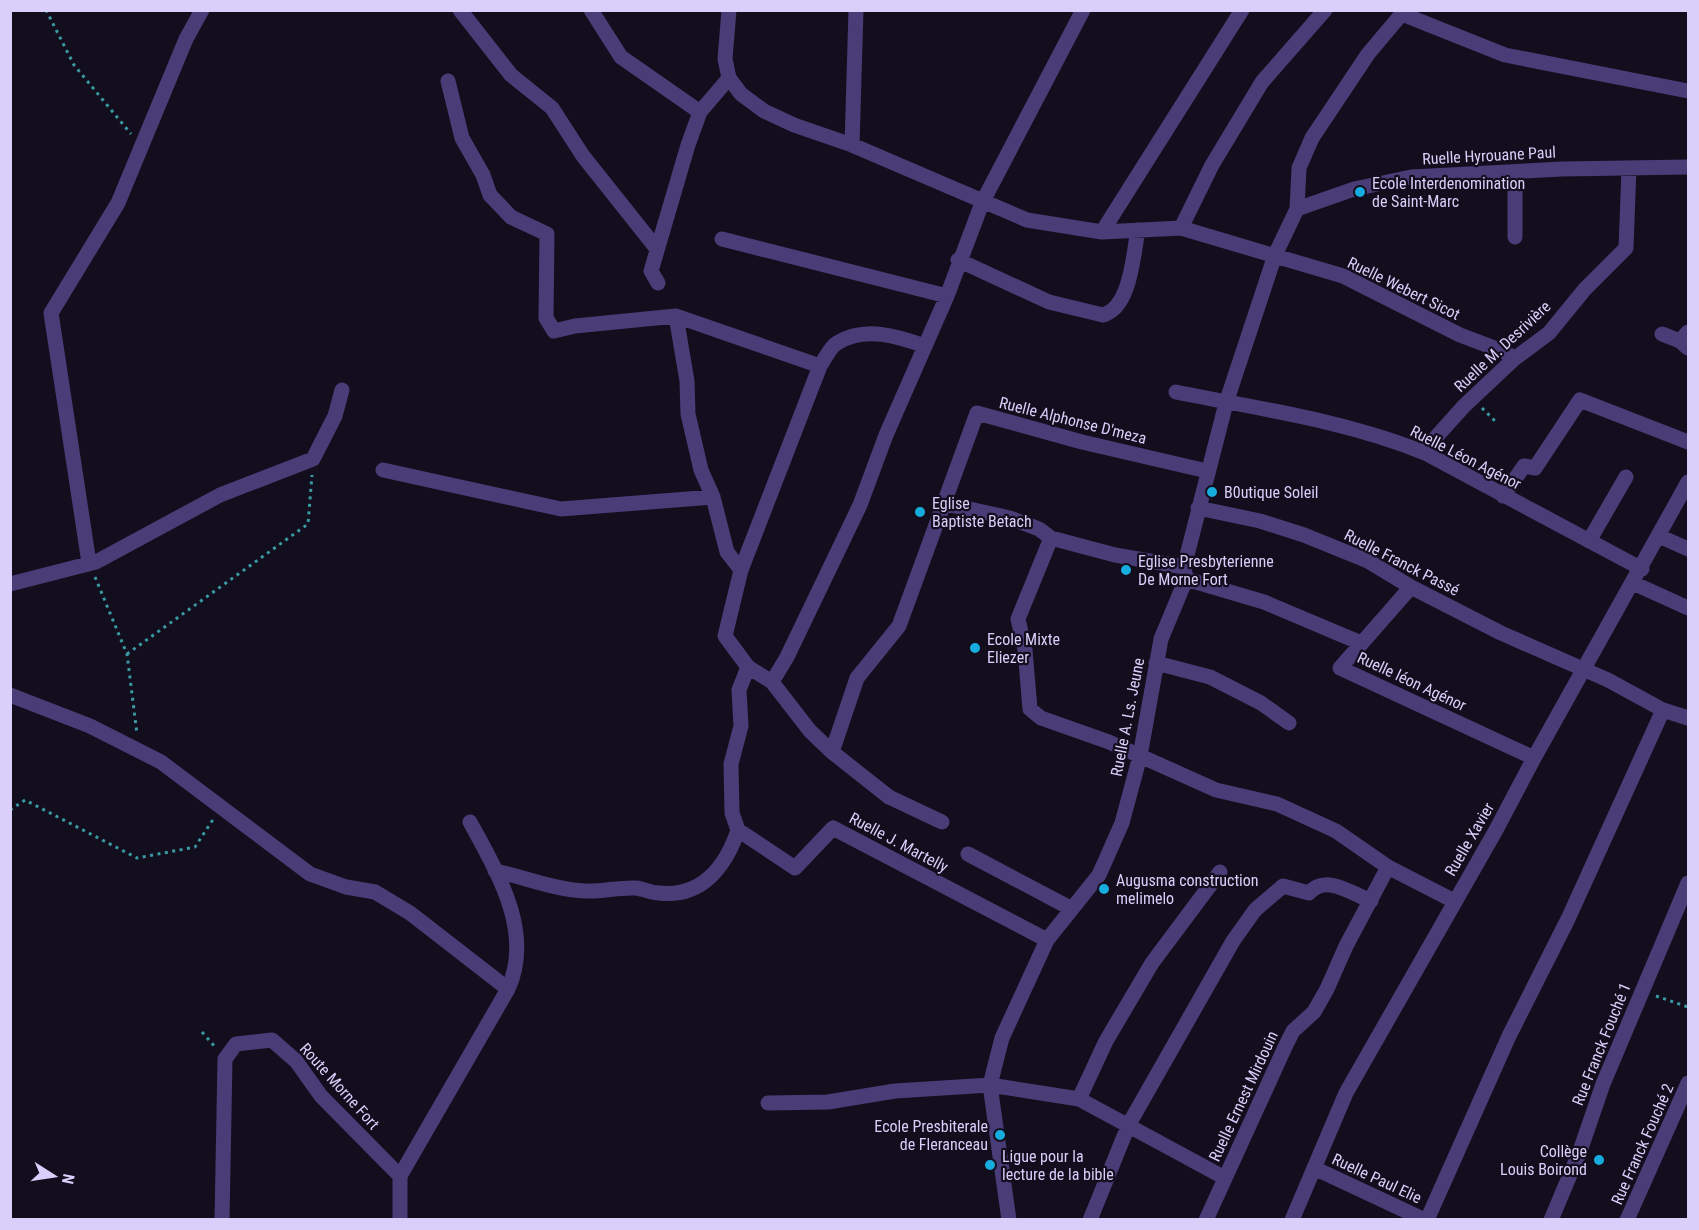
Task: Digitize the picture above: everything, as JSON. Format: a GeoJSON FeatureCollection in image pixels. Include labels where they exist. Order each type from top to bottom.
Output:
{"type":"FeatureCollection","features":[{"type":"Feature","properties":{"kind":"street"},"geometry":{"type":"LineString","coordinates":[[90,563],[51,313],[118,202],[186,39],[202,10]]}},
{"type":"Feature","properties":{"kind":"street"},"geometry":{"type":"LineString","coordinates":[[460,10],[512,75],[552,108],[583,156],[657,249]]}},
{"type":"Feature","properties":{"kind":"street"},"geometry":{"type":"LineString","coordinates":[[591,10],[621,57],[700,112]]}},
{"type":"Feature","properties":{"kind":"street"},"geometry":{"type":"LineString","coordinates":[[658,283],[651,271],[688,145],[700,112],[729,78],[725,59],[729,10]]}},
{"type":"Feature","properties":{"kind":"street"},"geometry":{"type":"LineString","coordinates":[[852,145],[856,10]]}},
{"type":"Feature","properties":{"kind":"street"},"geometry":{"type":"LineString","coordinates":[[772,682],[787,657],[860,505],[886,435],[947,296],[958,260],[982,203],[1083,10]]}},
{"type":"Feature","properties":{"kind":"street"},"geometry":{"type":"LineString","coordinates":[[1102,231],[1242,10]]}},
{"type":"Feature","properties":{"kind":"street"},"geometry":{"type":"LineString","coordinates":[[1181,228],[1212,165],[1262,82],[1325,10]]}},
{"type":"Feature","properties":{"kind":"street"},"geometry":{"type":"LineString","coordinates":[[1297,209],[1299,168],[1312,138],[1368,54],[1404,12],[1505,55],[1689,92]]}},
{"type":"Feature","properties":{"kind":"street","name":"Ruelle Webert Sicot"},"geometry":{"type":"LineString","coordinates":[[729,78],[741,94],[764,111],[794,125],[852,145],[982,203],[1027,220],[1102,231],[1181,228],[1342,276],[1460,335],[1504,352],[1514,359]]}},
{"type":"Feature","properties":{"kind":"street"},"geometry":{"type":"LineString","coordinates":[[448,81],[462,138],[483,175],[490,195],[511,217],[547,234],[546,318],[554,331],[575,326],[676,316],[820,366]]}},
{"type":"Feature","properties":{"kind":"street","name":"Ruelle Hyrouane Paul"},"geometry":{"type":"LineString","coordinates":[[1297,209],[1354,189],[1411,177],[1689,167]]}},
{"type":"Feature","properties":{"kind":"street","name":"Ruelle M. Desrivière"},"geometry":{"type":"LineString","coordinates":[[1425,453],[1429,445],[1464,406],[1514,359],[1549,333],[1585,289],[1626,248],[1629,168]]}},
{"type":"Feature","properties":{"kind":"street"},"geometry":{"type":"LineString","coordinates":[[1515,172],[1515,237]]}},
{"type":"Feature","properties":{"kind":"street","name":"Ruelle A. Ls. Jeune"},"geometry":{"type":"LineString","coordinates":[[1009,1220],[990,1085],[1002,1038],[1047,940],[1100,875],[1122,823],[1140,756],[1161,639],[1185,573],[1198,508],[1226,403],[1275,255],[1297,209]]}},
{"type":"Feature","properties":{"kind":"street"},"geometry":{"type":"LineString","coordinates":[[958,260],[1049,302],[1103,315],[1111,313],[1122,302],[1138,230]]}},
{"type":"Feature","properties":{"kind":"street"},"geometry":{"type":"LineString","coordinates":[[722,239],[947,296]]}},
{"type":"Feature","properties":{"kind":"street"},"geometry":{"type":"LineString","coordinates":[[676,316],[687,381],[688,414],[701,470],[713,497],[727,552],[741,570]]}},
{"type":"Feature","properties":{"kind":"street"},"geometry":{"type":"LineString","coordinates":[[925,346],[893,335],[868,334],[836,344],[820,366],[741,570],[725,636],[748,667],[772,682],[810,731],[832,752],[890,797],[942,822]]}},
{"type":"Feature","properties":{"kind":"street"},"geometry":{"type":"LineString","coordinates":[[1662,334],[1686,340]]}},
{"type":"Feature","properties":{"kind":"street"},"geometry":{"type":"LineString","coordinates":[[10,584],[96,562],[220,495],[313,459],[335,416],[342,390]]}},
{"type":"Feature","properties":{"kind":"street","name":"Ruelle Léon Agénor"},"geometry":{"type":"LineString","coordinates":[[1176,392],[1395,441],[1425,453],[1642,569]]}},
{"type":"Feature","properties":{"kind":"street"},"geometry":{"type":"LineString","coordinates":[[1503,496],[1524,466],[1535,468],[1573,407],[1580,400],[1689,442]]}},
{"type":"Feature","properties":{"kind":"street","name":"Ruelle Alphonse D'meza"},"geometry":{"type":"LineString","coordinates":[[832,752],[857,678],[899,626],[942,503],[977,413],[1082,442],[1207,471]]}},
{"type":"Feature","properties":{"kind":"street"},"geometry":{"type":"LineString","coordinates":[[383,470],[561,509],[713,497]]}},
{"type":"Feature","properties":{"kind":"street"},"geometry":{"type":"LineString","coordinates":[[1589,541],[1626,477]]}},
{"type":"Feature","properties":{"kind":"street","name":"Ruelle Xavier"},"geometry":{"type":"LineString","coordinates":[[1292,1220],[1346,1093],[1496,830],[1689,482]]}},
{"type":"Feature","properties":{"kind":"street"},"geometry":{"type":"LineString","coordinates":[[942,503],[1010,518],[1039,529],[1051,538],[1185,573],[1264,602],[1361,643]]}},
{"type":"Feature","properties":{"kind":"street","name":"Ruelle Franck Passé"},"geometry":{"type":"LineString","coordinates":[[1198,508],[1260,521],[1304,535],[1368,561],[1411,587],[1501,633],[1584,669],[1663,710],[1689,718]]}},
{"type":"Feature","properties":{"kind":"street"},"geometry":{"type":"LineString","coordinates":[[1659,536],[1689,549]]}},
{"type":"Feature","properties":{"kind":"street"},"geometry":{"type":"LineString","coordinates":[[1051,538],[1018,620],[1025,650],[1030,709],[1041,718],[1140,756],[1216,790],[1287,809],[1336,831],[1388,867],[1454,901]]}},
{"type":"Feature","properties":{"kind":"street"},"geometry":{"type":"LineString","coordinates":[[1633,583],[1689,608]]}},
{"type":"Feature","properties":{"kind":"street","name":"Ruelle léon Agénor"},"geometry":{"type":"LineString","coordinates":[[1411,587],[1340,668],[1534,758]]}},
{"type":"Feature","properties":{"kind":"street"},"geometry":{"type":"LineString","coordinates":[[1156,663],[1210,677],[1261,703],[1289,723]]}},
{"type":"Feature","properties":{"kind":"street"},"geometry":{"type":"LineString","coordinates":[[495,871],[580,891],[638,888],[658,893],[673,893],[701,885],[716,872],[729,855],[738,830],[732,813],[731,764],[741,726],[739,690],[748,667]]}},
{"type":"Feature","properties":{"kind":"street"},"geometry":{"type":"LineString","coordinates":[[10,694],[90,726],[161,762],[310,874],[346,887],[375,892],[410,914],[508,989]]}},
{"type":"Feature","properties":{"kind":"street"},"geometry":{"type":"LineString","coordinates":[[1426,1220],[1509,1036],[1568,919],[1663,710]]}},
{"type":"Feature","properties":{"kind":"street"},"geometry":{"type":"LineString","coordinates":[[400,1220],[400,1176],[508,989],[516,961],[516,941],[506,894],[470,822]]}},
{"type":"Feature","properties":{"kind":"street","name":"Ruelle J. Martelly"},"geometry":{"type":"LineString","coordinates":[[738,830],[795,868],[833,828],[1047,940]]}},
{"type":"Feature","properties":{"kind":"street"},"geometry":{"type":"LineString","coordinates":[[968,854],[1072,909]]}},
{"type":"Feature","properties":{"kind":"street","name":"Ruelle Ernest Mirdouin"},"geometry":{"type":"LineString","coordinates":[[1206,1220],[1293,1031],[1314,1011],[1327,989],[1346,946],[1388,867]]}},
{"type":"Feature","properties":{"kind":"street"},"geometry":{"type":"LineString","coordinates":[[1079,1099],[1106,1041],[1152,963],[1220,872]]}},
{"type":"Feature","properties":{"kind":"street"},"geometry":{"type":"LineString","coordinates":[[1090,1220],[1129,1124],[1233,941],[1255,910],[1283,886],[1309,893],[1316,884],[1326,883],[1371,901]]}},
{"type":"Feature","properties":{"kind":"street","name":"Rue Franck Fouché 1"},"geometry":{"type":"LineString","coordinates":[[1551,1220],[1580,1151],[1603,1084],[1689,883]]}},
{"type":"Feature","properties":{"kind":"street","name":"Route Morne Fort"},"geometry":{"type":"LineString","coordinates":[[225,1059],[236,1044],[272,1040],[296,1061],[321,1096],[400,1176]]}},
{"type":"Feature","properties":{"kind":"street"},"geometry":{"type":"LineString","coordinates":[[222,1220],[225,1059]]}},
{"type":"Feature","properties":{"kind":"street","name":"Rue Franck Fouché 2"},"geometry":{"type":"LineString","coordinates":[[1627,1220],[1689,1083]]}},
{"type":"Feature","properties":{"kind":"street"},"geometry":{"type":"LineString","coordinates":[[768,1103],[828,1102],[895,1091],[990,1085],[1079,1099],[1129,1124],[1225,1178]]}},
{"type":"Feature","properties":{"kind":"street","name":"Ruelle Paul Elie"},"geometry":{"type":"LineString","coordinates":[[1314,1168],[1426,1220]]}},
{"type":"Feature","properties":{"kind":"path"},"geometry":{"type":"LineString","coordinates":[[46,10],[74,65],[142,146]]}},
{"type":"Feature","properties":{"kind":"path"},"geometry":{"type":"LineString","coordinates":[[127,654],[308,524],[313,459]]}},
{"type":"Feature","properties":{"kind":"path"},"geometry":{"type":"LineString","coordinates":[[90,563],[127,654],[139,751]]}},
{"type":"Feature","properties":{"kind":"path"},"geometry":{"type":"LineString","coordinates":[[10,810],[25,800],[137,858],[195,847],[222,807]]}},
{"type":"Feature","properties":{"kind":"path"},"geometry":{"type":"LineString","coordinates":[[1642,991],[1689,1007]]}},
{"type":"Feature","properties":{"kind":"path"},"geometry":{"type":"LineString","coordinates":[[202,1032],[225,1059]]}},
{"type":"Feature","properties":{"kind":"place","name":"Ecole Interdenomination de Saint-Marc"},"geometry":{"type":"Point","coordinates":[1360,192]}},
{"type":"Feature","properties":{"kind":"place","name":"B0utique Soleil"},"geometry":{"type":"Point","coordinates":[1212,492]}},
{"type":"Feature","properties":{"kind":"place","name":"Eglise Baptiste Betach"},"geometry":{"type":"Point","coordinates":[920,512]}},
{"type":"Feature","properties":{"kind":"place","name":"Eglise Presbyterienne De Morne Fort"},"geometry":{"type":"Point","coordinates":[1126,570]}},
{"type":"Feature","properties":{"kind":"place","name":"Ecole Mixte Eliezer"},"geometry":{"type":"Point","coordinates":[975,648]}},
{"type":"Feature","properties":{"kind":"place","name":"Augusma construction melimelo"},"geometry":{"type":"Point","coordinates":[1104,889]}},
{"type":"Feature","properties":{"kind":"place","name":"Ecole Presbiterale de Fleranceau"},"geometry":{"type":"Point","coordinates":[1000,1135]}},
{"type":"Feature","properties":{"kind":"place","name":"Collège Louis Boirond"},"geometry":{"type":"Point","coordinates":[1599,1160]}},
{"type":"Feature","properties":{"kind":"place","name":"Ligue pour la lecture de la bible"},"geometry":{"type":"Point","coordinates":[990,1165]}}]}
